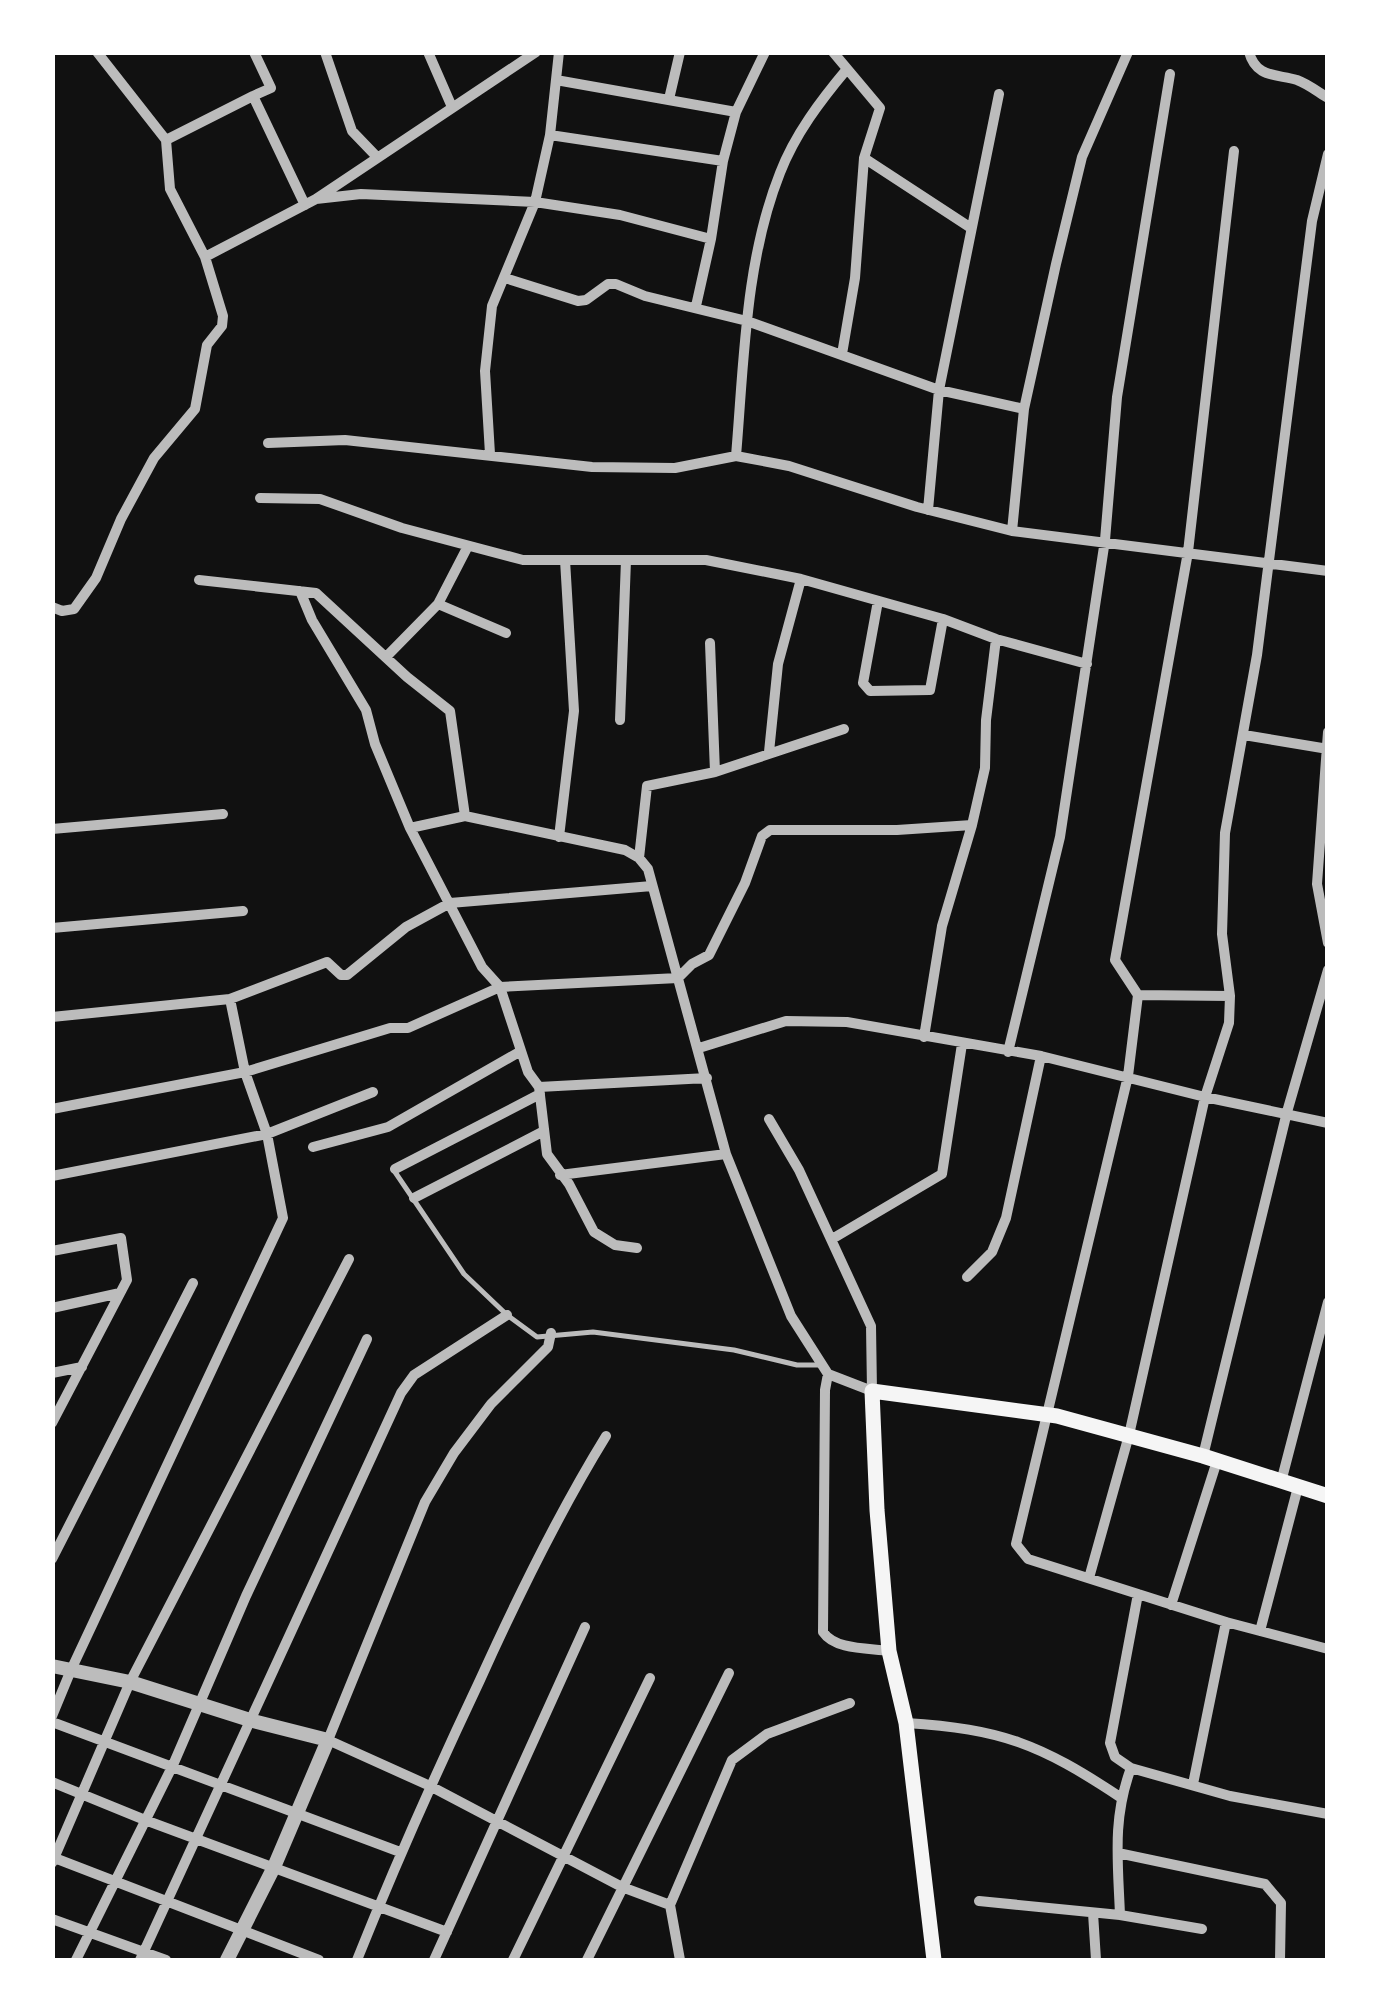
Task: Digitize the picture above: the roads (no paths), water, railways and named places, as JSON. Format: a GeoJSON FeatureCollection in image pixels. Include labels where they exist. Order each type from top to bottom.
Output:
{"type":"FeatureCollection","features":[{"type":"Feature","properties":{"kind":"main road"},"geometry":{"type":"LineString","coordinates":[[934,1960],[906,1723],[889,1651],[872,1391],[1046,1414],[1128,1434],[1328,1496]]}},
{"type":"Feature","properties":{"kind":"street"},"geometry":{"type":"LineString","coordinates":[[52,606],[62,611],[74,609],[96,578],[121,519],[154,458],[195,409],[207,345],[222,326],[223,316],[205,257],[170,189],[166,140],[97,52]]}},
{"type":"Feature","properties":{"kind":"street"},"geometry":{"type":"LineString","coordinates":[[166,140],[271,88],[254,52]]}},
{"type":"Feature","properties":{"kind":"street"},"geometry":{"type":"LineString","coordinates":[[325,52],[352,131],[377,157]]}},
{"type":"Feature","properties":{"kind":"street"},"geometry":{"type":"LineString","coordinates":[[428,52],[452,107]]}},
{"type":"Feature","properties":{"kind":"street"},"geometry":{"type":"LineString","coordinates":[[490,454],[485,371],[492,306],[535,202],[550,136],[559,52]]}},
{"type":"Feature","properties":{"kind":"street"},"geometry":{"type":"LineString","coordinates":[[669,99],[680,52]]}},
{"type":"Feature","properties":{"kind":"street"},"geometry":{"type":"LineString","coordinates":[[696,306],[736,112],[765,52]]}},
{"type":"Feature","properties":{"kind":"street"},"geometry":{"type":"LineString","coordinates":[[833,52],[880,108],[864,158],[855,278],[842,354]]}},
{"type":"Feature","properties":{"kind":"street"},"geometry":{"type":"LineString","coordinates":[[1012,531],[1024,409],[1082,157],[1128,52]]}},
{"type":"Feature","properties":{"kind":"street"},"geometry":{"type":"LineString","coordinates":[[1249,52],[1252,66],[1260,72],[1302,81],[1328,98]]}},
{"type":"Feature","properties":{"kind":"street"},"geometry":{"type":"LineString","coordinates":[[205,257],[310,202],[532,54]]}},
{"type":"Feature","properties":{"kind":"street"},"geometry":{"type":"LineString","coordinates":[[736,456],[747,320],[759,246],[780,172],[818,103],[847,69]]}},
{"type":"Feature","properties":{"kind":"street"},"geometry":{"type":"LineString","coordinates":[[1008,1052],[1060,837],[1104,540],[1117,397],[1170,74]]}},
{"type":"Feature","properties":{"kind":"street"},"geometry":{"type":"LineString","coordinates":[[556,80],[736,112]]}},
{"type":"Feature","properties":{"kind":"street"},"geometry":{"type":"LineString","coordinates":[[928,510],[939,390],[999,94]]}},
{"type":"Feature","properties":{"kind":"street"},"geometry":{"type":"LineString","coordinates":[[254,96],[310,202]]}},
{"type":"Feature","properties":{"kind":"street"},"geometry":{"type":"LineString","coordinates":[[550,136],[723,161]]}},
{"type":"Feature","properties":{"kind":"street"},"geometry":{"type":"LineString","coordinates":[[1234,151],[1188,552],[1116,960],[1138,995],[1128,1076],[1016,1544],[1028,1559],[1226,1622],[1328,1649]]}},
{"type":"Feature","properties":{"kind":"street"},"geometry":{"type":"LineString","coordinates":[[1089,1578],[1128,1434],[1205,1098],[1230,1023],[1222,934],[1225,834],[1244,736],[1269,563],[1312,221],[1328,154]]}},
{"type":"Feature","properties":{"kind":"street"},"geometry":{"type":"LineString","coordinates":[[864,158],[972,228]]}},
{"type":"Feature","properties":{"kind":"street"},"geometry":{"type":"LineString","coordinates":[[310,202],[362,194],[535,202],[620,215],[712,239]]}},
{"type":"Feature","properties":{"kind":"street"},"geometry":{"type":"LineString","coordinates":[[505,278],[578,300],[586,300],[608,284],[616,284],[645,296],[747,320],[939,390],[1024,409]]}},
{"type":"Feature","properties":{"kind":"street"},"geometry":{"type":"LineString","coordinates":[[268,444],[345,440],[592,466],[675,468],[736,456],[789,466],[928,510],[1012,531],[1328,571]]}},
{"type":"Feature","properties":{"kind":"street"},"geometry":{"type":"LineString","coordinates":[[260,498],[320,498],[523,560],[706,560],[800,579],[943,618],[996,639],[1086,664]]}},
{"type":"Feature","properties":{"kind":"street"},"geometry":{"type":"LineString","coordinates":[[386,657],[438,604],[468,546]]}},
{"type":"Feature","properties":{"kind":"street"},"geometry":{"type":"LineString","coordinates":[[559,838],[574,711],[564,560]]}},
{"type":"Feature","properties":{"kind":"street"},"geometry":{"type":"LineString","coordinates":[[620,720],[626,560]]}},
{"type":"Feature","properties":{"kind":"street"},"geometry":{"type":"LineString","coordinates":[[770,752],[778,664],[800,579]]}},
{"type":"Feature","properties":{"kind":"street"},"geometry":{"type":"LineString","coordinates":[[199,580],[316,593],[450,711],[465,816]]}},
{"type":"Feature","properties":{"kind":"street"},"geometry":{"type":"LineString","coordinates":[[300,590],[312,620],[366,710],[375,744],[410,828],[482,967],[500,987],[528,1072],[540,1091],[547,1154],[569,1184],[594,1232],[616,1246],[637,1248]]}},
{"type":"Feature","properties":{"kind":"street"},"geometry":{"type":"LineString","coordinates":[[878,601],[863,683],[870,692],[930,690],[943,618]]}},
{"type":"Feature","properties":{"kind":"street"},"geometry":{"type":"LineString","coordinates":[[438,604],[506,633]]}},
{"type":"Feature","properties":{"kind":"street"},"geometry":{"type":"LineString","coordinates":[[924,1036],[942,926],[972,825],[984,768],[996,639]]}},
{"type":"Feature","properties":{"kind":"street"},"geometry":{"type":"LineString","coordinates":[[710,644],[715,772]]}},
{"type":"Feature","properties":{"kind":"street"},"geometry":{"type":"LineString","coordinates":[[638,858],[646,786],[715,772],[844,729]]}},
{"type":"Feature","properties":{"kind":"street"},"geometry":{"type":"LineString","coordinates":[[1328,732],[1317,884],[1328,943]]}},
{"type":"Feature","properties":{"kind":"street"},"geometry":{"type":"LineString","coordinates":[[1244,736],[1326,748]]}},
{"type":"Feature","properties":{"kind":"street"},"geometry":{"type":"LineString","coordinates":[[52,828],[223,814]]}},
{"type":"Feature","properties":{"kind":"street"},"geometry":{"type":"LineString","coordinates":[[410,828],[465,816],[625,850],[648,869],[726,1154],[792,1316],[826,1370],[872,1391],[871,1326],[799,1170],[769,1119]]}},
{"type":"Feature","properties":{"kind":"street"},"geometry":{"type":"LineString","coordinates":[[52,1109],[246,1072],[390,1028],[408,1028],[500,987],[678,978],[709,955],[750,872],[762,836],[770,830],[898,830],[972,825]]}},
{"type":"Feature","properties":{"kind":"street"},"geometry":{"type":"LineString","coordinates":[[52,1016],[230,999],[327,962],[341,975],[347,975],[406,926],[450,904],[652,886]]}},
{"type":"Feature","properties":{"kind":"street"},"geometry":{"type":"LineString","coordinates":[[52,928],[242,911]]}},
{"type":"Feature","properties":{"kind":"street"},"geometry":{"type":"LineString","coordinates":[[1172,1605],[1210,1459],[1287,1112],[1328,970]]}},
{"type":"Feature","properties":{"kind":"street"},"geometry":{"type":"LineString","coordinates":[[1138,995],[1230,996]]}},
{"type":"Feature","properties":{"kind":"street"},"geometry":{"type":"LineString","coordinates":[[230,999],[246,1072],[266,1134],[283,1218],[70,1670],[52,1719],[400,1852]]}},
{"type":"Feature","properties":{"kind":"street"},"geometry":{"type":"LineString","coordinates":[[699,1048],[786,1021],[847,1022],[1041,1056],[1205,1098],[1328,1123]]}},
{"type":"Feature","properties":{"kind":"street"},"geometry":{"type":"LineString","coordinates":[[832,1240],[942,1174],[962,1044]]}},
{"type":"Feature","properties":{"kind":"street"},"geometry":{"type":"LineString","coordinates":[[313,1147],[388,1127],[521,1050]]}},
{"type":"Feature","properties":{"kind":"street"},"geometry":{"type":"LineString","coordinates":[[968,1277],[992,1252],[1006,1218],[1041,1056]]}},
{"type":"Feature","properties":{"kind":"street"},"geometry":{"type":"LineString","coordinates":[[396,1169],[540,1091],[706,1078]]}},
{"type":"Feature","properties":{"kind":"street"},"geometry":{"type":"LineString","coordinates":[[52,1176],[266,1134],[373,1092]]}},
{"type":"Feature","properties":{"kind":"street"},"geometry":{"type":"LineString","coordinates":[[414,1198],[544,1131]]}},
{"type":"Feature","properties":{"kind":"street"},"geometry":{"type":"LineString","coordinates":[[560,1175],[726,1154]]}},
{"type":"Feature","properties":{"kind":"street"},"geometry":{"type":"LineString","coordinates":[[52,1251],[121,1238],[127,1280],[52,1423]]}},
{"type":"Feature","properties":{"kind":"street"},"geometry":{"type":"LineString","coordinates":[[319,1960],[53,1859],[130,1682],[349,1259]]}},
{"type":"Feature","properties":{"kind":"street"},"geometry":{"type":"LineString","coordinates":[[52,1559],[192,1283]]}},
{"type":"Feature","properties":{"kind":"street"},"geometry":{"type":"LineString","coordinates":[[52,1308],[120,1294]]}},
{"type":"Feature","properties":{"kind":"street"},"geometry":{"type":"LineString","coordinates":[[1281,1482],[1328,1302]]}},
{"type":"Feature","properties":{"kind":"street"},"geometry":{"type":"LineString","coordinates":[[142,1956],[401,1394],[414,1374],[507,1315]]}},
{"type":"Feature","properties":{"kind":"street"},"geometry":{"type":"LineString","coordinates":[[227,1960],[274,1867],[425,1502],[490,1404],[548,1347],[552,1333]]}},
{"type":"Feature","properties":{"kind":"street"},"geometry":{"type":"LineString","coordinates":[[76,1960],[173,1765],[367,1338]]}},
{"type":"Feature","properties":{"kind":"street"},"geometry":{"type":"LineString","coordinates":[[52,1373],[82,1367]]}},
{"type":"Feature","properties":{"kind":"street"},"geometry":{"type":"LineString","coordinates":[[826,1370],[823,1632],[834,1643],[889,1651]]}},
{"type":"Feature","properties":{"kind":"street"},"geometry":{"type":"LineString","coordinates":[[357,1960],[430,1786],[565,1502],[606,1436]]}},
{"type":"Feature","properties":{"kind":"street"},"geometry":{"type":"LineString","coordinates":[[1260,1631],[1298,1487]]}},
{"type":"Feature","properties":{"kind":"street"},"geometry":{"type":"LineString","coordinates":[[1138,1594],[1110,1743],[1116,1756],[1131,1768],[1230,1796],[1328,1814]]}},
{"type":"Feature","properties":{"kind":"street"},"geometry":{"type":"LineString","coordinates":[[1192,1784],[1226,1622]]}},
{"type":"Feature","properties":{"kind":"street"},"geometry":{"type":"LineString","coordinates":[[434,1960],[585,1627]]}},
{"type":"Feature","properties":{"kind":"street"},"geometry":{"type":"LineString","coordinates":[[52,1666],[130,1682],[253,1722],[328,1740],[430,1786],[622,1888],[670,1905]]}},
{"type":"Feature","properties":{"kind":"street"},"geometry":{"type":"LineString","coordinates":[[587,1960],[729,1674]]}},
{"type":"Feature","properties":{"kind":"street"},"geometry":{"type":"LineString","coordinates":[[513,1960],[650,1678]]}},
{"type":"Feature","properties":{"kind":"street"},"geometry":{"type":"LineString","coordinates":[[680,1960],[670,1905],[732,1760],[767,1734],[850,1702]]}},
{"type":"Feature","properties":{"kind":"street"},"geometry":{"type":"LineString","coordinates":[[906,1723],[964,1727],[1004,1736],[1063,1759],[1120,1798]]}},
{"type":"Feature","properties":{"kind":"street"},"geometry":{"type":"LineString","coordinates":[[1120,1916],[1120,1798],[1131,1768]]}},
{"type":"Feature","properties":{"kind":"street"},"geometry":{"type":"LineString","coordinates":[[52,1782],[447,1932]]}},
{"type":"Feature","properties":{"kind":"street"},"geometry":{"type":"LineString","coordinates":[[1118,1853],[1265,1884],[1281,1903],[1280,1960]]}},
{"type":"Feature","properties":{"kind":"street"},"geometry":{"type":"LineString","coordinates":[[979,1901],[1202,1929]]}},
{"type":"Feature","properties":{"kind":"street"},"geometry":{"type":"LineString","coordinates":[[1094,1913],[1096,1960]]}},
{"type":"Feature","properties":{"kind":"street"},"geometry":{"type":"LineString","coordinates":[[52,1919],[142,1956],[166,1960]]}},
{"type":"Feature","properties":{"kind":"lane"},"geometry":{"type":"LineString","coordinates":[[396,1169],[464,1274],[507,1315],[538,1336],[593,1332],[734,1350],[826,1370]]}}]}
